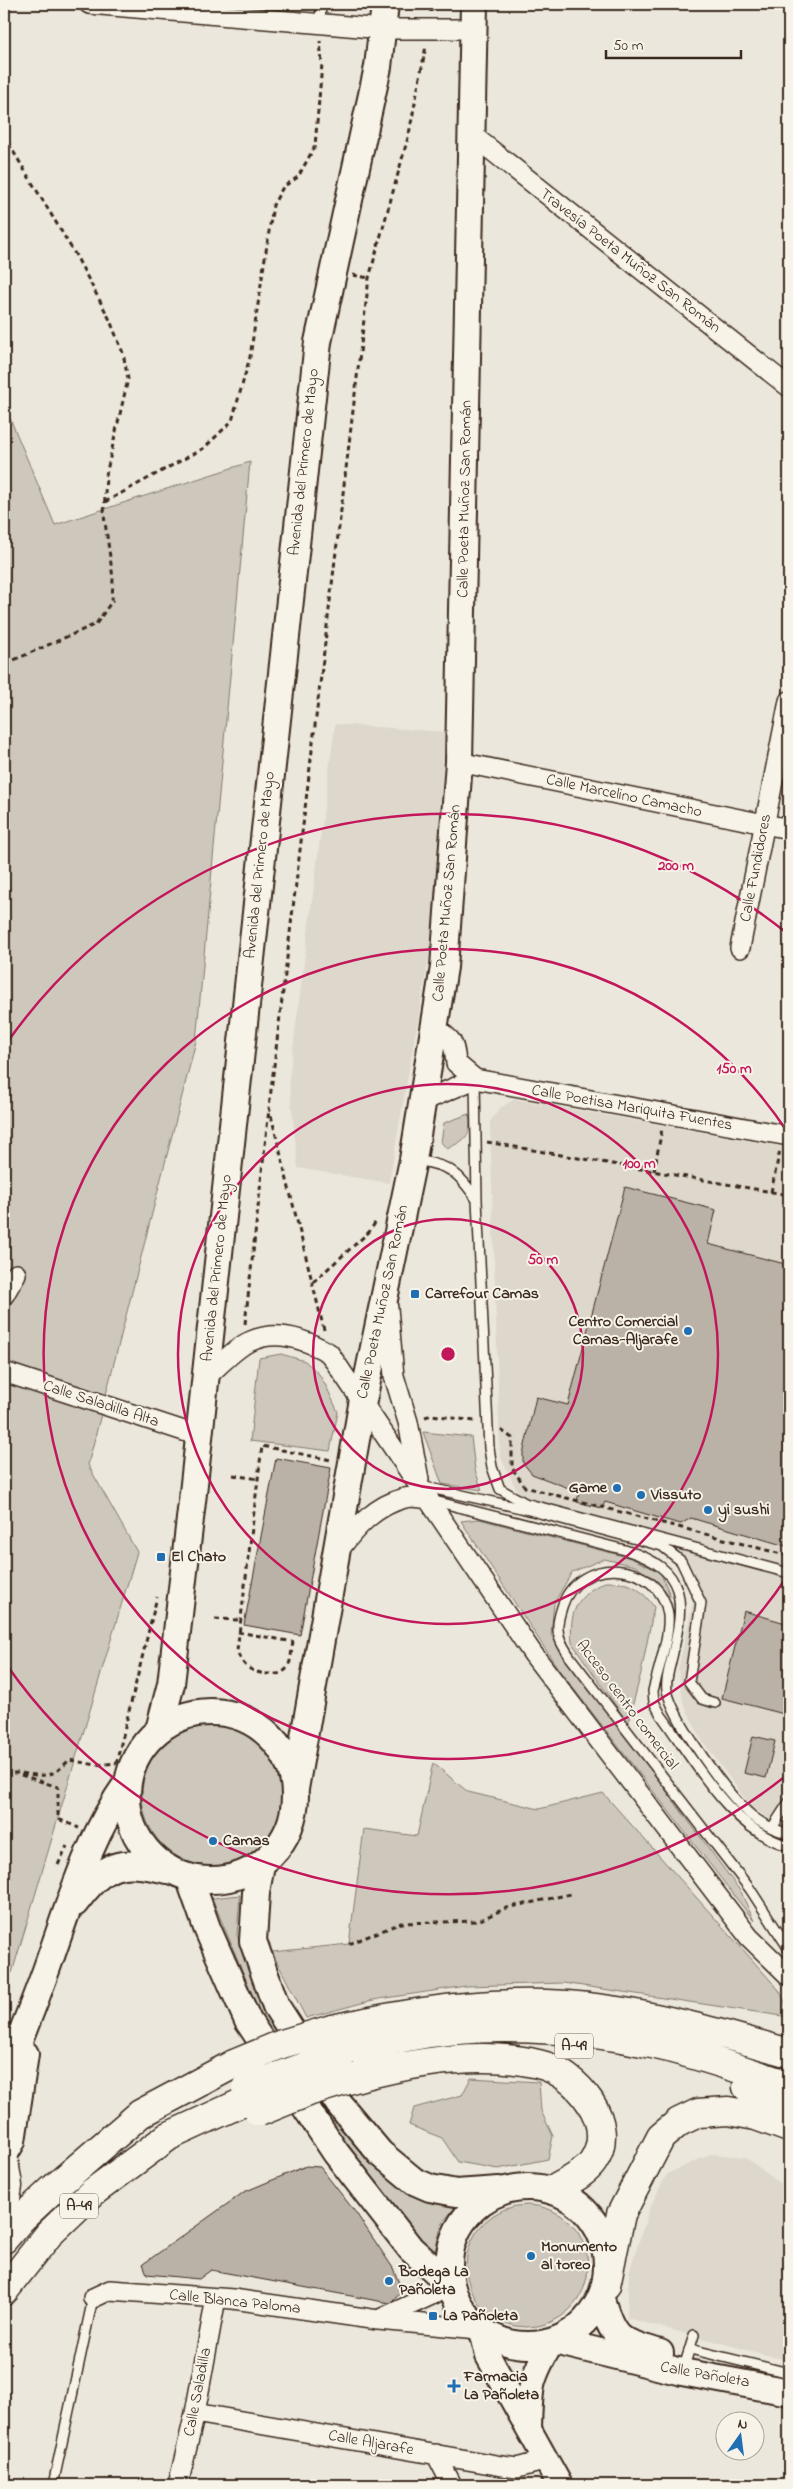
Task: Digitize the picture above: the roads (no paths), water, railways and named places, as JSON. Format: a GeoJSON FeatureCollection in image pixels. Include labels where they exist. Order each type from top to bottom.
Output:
{"type":"FeatureCollection","features":[{"type":"Feature","properties":{"kind":"highway","name":"A-49"},"geometry":{"type":"LineString","coordinates":[[4,2291],[49,2234],[93,2192],[169,2136],[346,2055],[415,2012],[460,2007],[563,2004],[605,2009],[698,2029],[789,2053]]}},
{"type":"Feature","properties":{"kind":"highway"},"geometry":{"type":"LineString","coordinates":[[605,2009],[630,2022],[736,2049],[789,2067]]}},
{"type":"Feature","properties":{"kind":"highway"},"geometry":{"type":"LineString","coordinates":[[346,2055],[409,2036],[445,2032],[508,2027],[576,2031],[651,2044],[789,2086]]}},
{"type":"Feature","properties":{"kind":"highway","name":"A-49"},"geometry":{"type":"LineString","coordinates":[[4,2239],[22,2218],[140,2114],[234,2064],[282,2044],[346,2055],[456,2045],[543,2043],[611,2050],[646,2057],[744,2086],[789,2107]]}},
{"type":"Feature","properties":{"kind":"highway"},"geometry":{"type":"LineString","coordinates":[[346,2055],[387,2069],[457,2060],[503,2059],[540,2064],[567,2076],[584,2093],[596,2114],[601,2132],[592,2162],[570,2180],[553,2190]]}},
{"type":"Feature","properties":{"kind":"highway"},"geometry":{"type":"LineString","coordinates":[[93,2192],[252,2099]]}},
{"type":"Feature","properties":{"kind":"highway"},"geometry":{"type":"LineString","coordinates":[[603,2292],[622,2214],[662,2137],[679,2122],[698,2113],[728,2110],[756,2116],[789,2128]]}},
{"type":"Feature","properties":{"kind":"highway"},"geometry":{"type":"LineString","coordinates":[[4,2161],[8,2186],[4,2211]]}},
{"type":"Feature","properties":{"kind":"main road","name":"Avenida del Primero de Mayo"},"geometry":{"type":"LineString","coordinates":[[159,1730],[171,1684],[318,342],[378,67],[384,16]]}},
{"type":"Feature","properties":{"kind":"main road","name":"Calle Poeta Muñoz San Román"},"geometry":{"type":"LineString","coordinates":[[295,1789],[362,1405],[413,1160],[444,967],[459,762],[473,16]]}},
{"type":"Feature","properties":{"kind":"main road"},"geometry":{"type":"LineString","coordinates":[[4,2080],[36,2000],[66,1916],[94,1838],[109,1808],[120,1777],[134,1762],[140,1750],[159,1730],[178,1719],[198,1713],[223,1713],[247,1721],[259,1728],[280,1748],[292,1775],[295,1789],[292,1818],[280,1844],[261,1864],[248,1872],[219,1880],[128,1863],[105,1871],[90,1883],[66,1916]]}},
{"type":"Feature","properties":{"kind":"main road"},"geometry":{"type":"LineString","coordinates":[[120,1777],[132,1827],[148,1853],[181,1874],[248,2021],[336,2153],[411,2249],[450,2285]]}},
{"type":"Feature","properties":{"kind":"main road"},"geometry":{"type":"LineString","coordinates":[[261,1864],[256,1893],[253,1940],[276,2006],[338,2104],[380,2153],[414,2181],[430,2188],[456,2193],[502,2190],[527,2186],[553,2190],[574,2201],[585,2212],[603,2238],[608,2261],[603,2292],[582,2325],[554,2342],[534,2346],[515,2345],[498,2340],[480,2330],[460,2309],[450,2285],[448,2257],[454,2235],[471,2211],[482,2200],[502,2190]]}},
{"type":"Feature","properties":{"kind":"main road"},"geometry":{"type":"LineString","coordinates":[[4,2155],[12,2141],[36,2000]]}},
{"type":"Feature","properties":{"kind":"main road","name":"Calle Pañoleta"},"geometry":{"type":"LineString","coordinates":[[603,2292],[610,2328],[628,2343],[758,2385],[789,2392]]}},
{"type":"Feature","properties":{"kind":"main road","name":"Calle Pañoleta"},"geometry":{"type":"LineString","coordinates":[[554,2342],[686,2361]]}},
{"type":"Feature","properties":{"kind":"street"},"geometry":{"type":"LineString","coordinates":[[89,4],[173,8],[320,23],[384,16],[430,29],[473,16]]}},
{"type":"Feature","properties":{"kind":"street","name":"Travesía Poeta Muñoz San Román"},"geometry":{"type":"LineString","coordinates":[[471,134],[789,387]]}},
{"type":"Feature","properties":{"kind":"street","name":"Calle Fundidores"},"geometry":{"type":"LineString","coordinates":[[740,948],[789,700]]}},
{"type":"Feature","properties":{"kind":"street","name":"Calle Marcelino Camacho"},"geometry":{"type":"LineString","coordinates":[[459,762],[789,829]]}},
{"type":"Feature","properties":{"kind":"street"},"geometry":{"type":"LineString","coordinates":[[423,1101],[475,1079],[456,1064],[454,1046],[450,1038],[435,1028]]}},
{"type":"Feature","properties":{"kind":"street","name":"Calle Poetisa Mariquita Fuentes"},"geometry":{"type":"LineString","coordinates":[[475,1079],[786,1136]]}},
{"type":"Feature","properties":{"kind":"street"},"geometry":{"type":"LineString","coordinates":[[4,1295],[16,1274]]}},
{"type":"Feature","properties":{"kind":"street"},"geometry":{"type":"LineString","coordinates":[[386,1288],[394,1376],[408,1422],[425,1492]]}},
{"type":"Feature","properties":{"kind":"street"},"geometry":{"type":"LineString","coordinates":[[205,1378],[249,1341],[268,1335],[291,1337],[310,1342],[329,1353],[362,1405],[425,1492],[533,1654],[750,1937],[789,1976]]}},
{"type":"Feature","properties":{"kind":"street","name":"Calle Saladilla Alta"},"geometry":{"type":"LineString","coordinates":[[4,1372],[199,1436]]}},
{"type":"Feature","properties":{"kind":"street"},"geometry":{"type":"LineString","coordinates":[[338,1551],[354,1528],[380,1509],[425,1492]]}},
{"type":"Feature","properties":{"kind":"street"},"geometry":{"type":"LineString","coordinates":[[378,2320],[450,2285]]}},
{"type":"Feature","properties":{"kind":"street","name":"Calle Blanca Paloma"},"geometry":{"type":"LineString","coordinates":[[92,2298],[110,2290],[216,2298],[378,2320],[480,2330]]}},
{"type":"Feature","properties":{"kind":"street","name":"Calle Saladilla"},"geometry":{"type":"LineString","coordinates":[[178,2485],[195,2413],[216,2298]]}},
{"type":"Feature","properties":{"kind":"street"},"geometry":{"type":"LineString","coordinates":[[480,2330],[488,2356],[560,2485]]}},
{"type":"Feature","properties":{"kind":"street"},"geometry":{"type":"LineString","coordinates":[[529,2429],[530,2387],[536,2368],[554,2342]]}},
{"type":"Feature","properties":{"kind":"street","name":"Calle Aljarafe"},"geometry":{"type":"LineString","coordinates":[[195,2413],[517,2468],[546,2460]]}},
{"type":"Feature","properties":{"kind":"street"},"geometry":{"type":"LineString","coordinates":[[436,2454],[452,2485]]}},
{"type":"Feature","properties":{"kind":"lane"},"geometry":{"type":"LineString","coordinates":[[320,4],[320,23]]}},
{"type":"Feature","properties":{"kind":"lane"},"geometry":{"type":"LineString","coordinates":[[475,1079],[477,1200],[489,1422],[492,1466],[500,1489],[525,1503],[789,1572]]}},
{"type":"Feature","properties":{"kind":"lane"},"geometry":{"type":"LineString","coordinates":[[413,1160],[441,1165],[460,1176],[477,1200]]}},
{"type":"Feature","properties":{"kind":"lane"},"geometry":{"type":"LineString","coordinates":[[425,1492],[521,1508],[662,1546],[681,1561],[701,1603],[688,1682],[702,1699],[715,1703]]}},
{"type":"Feature","properties":{"kind":"lane"},"geometry":{"type":"LineString","coordinates":[[425,1492],[458,1508],[625,1550],[644,1556],[657,1563],[670,1576],[678,1591],[681,1606],[680,1624],[667,1689],[673,1706],[684,1727],[737,1802],[752,1816],[772,1828],[789,1834]]}},
{"type":"Feature","properties":{"kind":"lane","name":"Acceso centro comercial"},"geometry":{"type":"LineString","coordinates":[[789,1846],[763,1836],[740,1820],[678,1738],[654,1702],[653,1691],[668,1616],[662,1596],[651,1582],[635,1573],[616,1569],[596,1572],[574,1586],[565,1598],[558,1629],[561,1640],[570,1657],[750,1889],[789,1949]]}},
{"type":"Feature","properties":{"kind":"lane"},"geometry":{"type":"LineString","coordinates":[[772,1828],[785,1814],[789,1802]]}},
{"type":"Feature","properties":{"kind":"lane"},"geometry":{"type":"LineString","coordinates":[[53,2485],[92,2298]]}},
{"type":"Feature","properties":{"kind":"lane"},"geometry":{"type":"LineString","coordinates":[[694,2334],[686,2361],[789,2374]]}},
{"type":"Feature","properties":{"kind":"place","name":"Carrefour Camas"},"geometry":{"type":"Point","coordinates":[415,1294]}},
{"type":"Feature","properties":{"kind":"place","name":"Centro Comercial Camas-Aljarafe"},"geometry":{"type":"Point","coordinates":[688,1331]}},
{"type":"Feature","properties":{"kind":"place","name":"Game"},"geometry":{"type":"Point","coordinates":[617,1488]}},
{"type":"Feature","properties":{"kind":"place","name":"Vissuto"},"geometry":{"type":"Point","coordinates":[641,1495]}},
{"type":"Feature","properties":{"kind":"place","name":"yi sushi"},"geometry":{"type":"Point","coordinates":[708,1510]}},
{"type":"Feature","properties":{"kind":"place","name":"El Chato"},"geometry":{"type":"Point","coordinates":[161,1557]}},
{"type":"Feature","properties":{"kind":"place","name":"Camas"},"geometry":{"type":"Point","coordinates":[213,1841]}},
{"type":"Feature","properties":{"kind":"place","name":"Monumento al toreo"},"geometry":{"type":"Point","coordinates":[531,2256]}},
{"type":"Feature","properties":{"kind":"place","name":"Bodega La Pañoleta"},"geometry":{"type":"Point","coordinates":[389,2281]}},
{"type":"Feature","properties":{"kind":"place","name":"La Pañoleta"},"geometry":{"type":"Point","coordinates":[433,2316]}},
{"type":"Feature","properties":{"kind":"place","name":"Farmacia La Pañoleta"},"geometry":{"type":"Point","coordinates":[454,2386]}}]}
